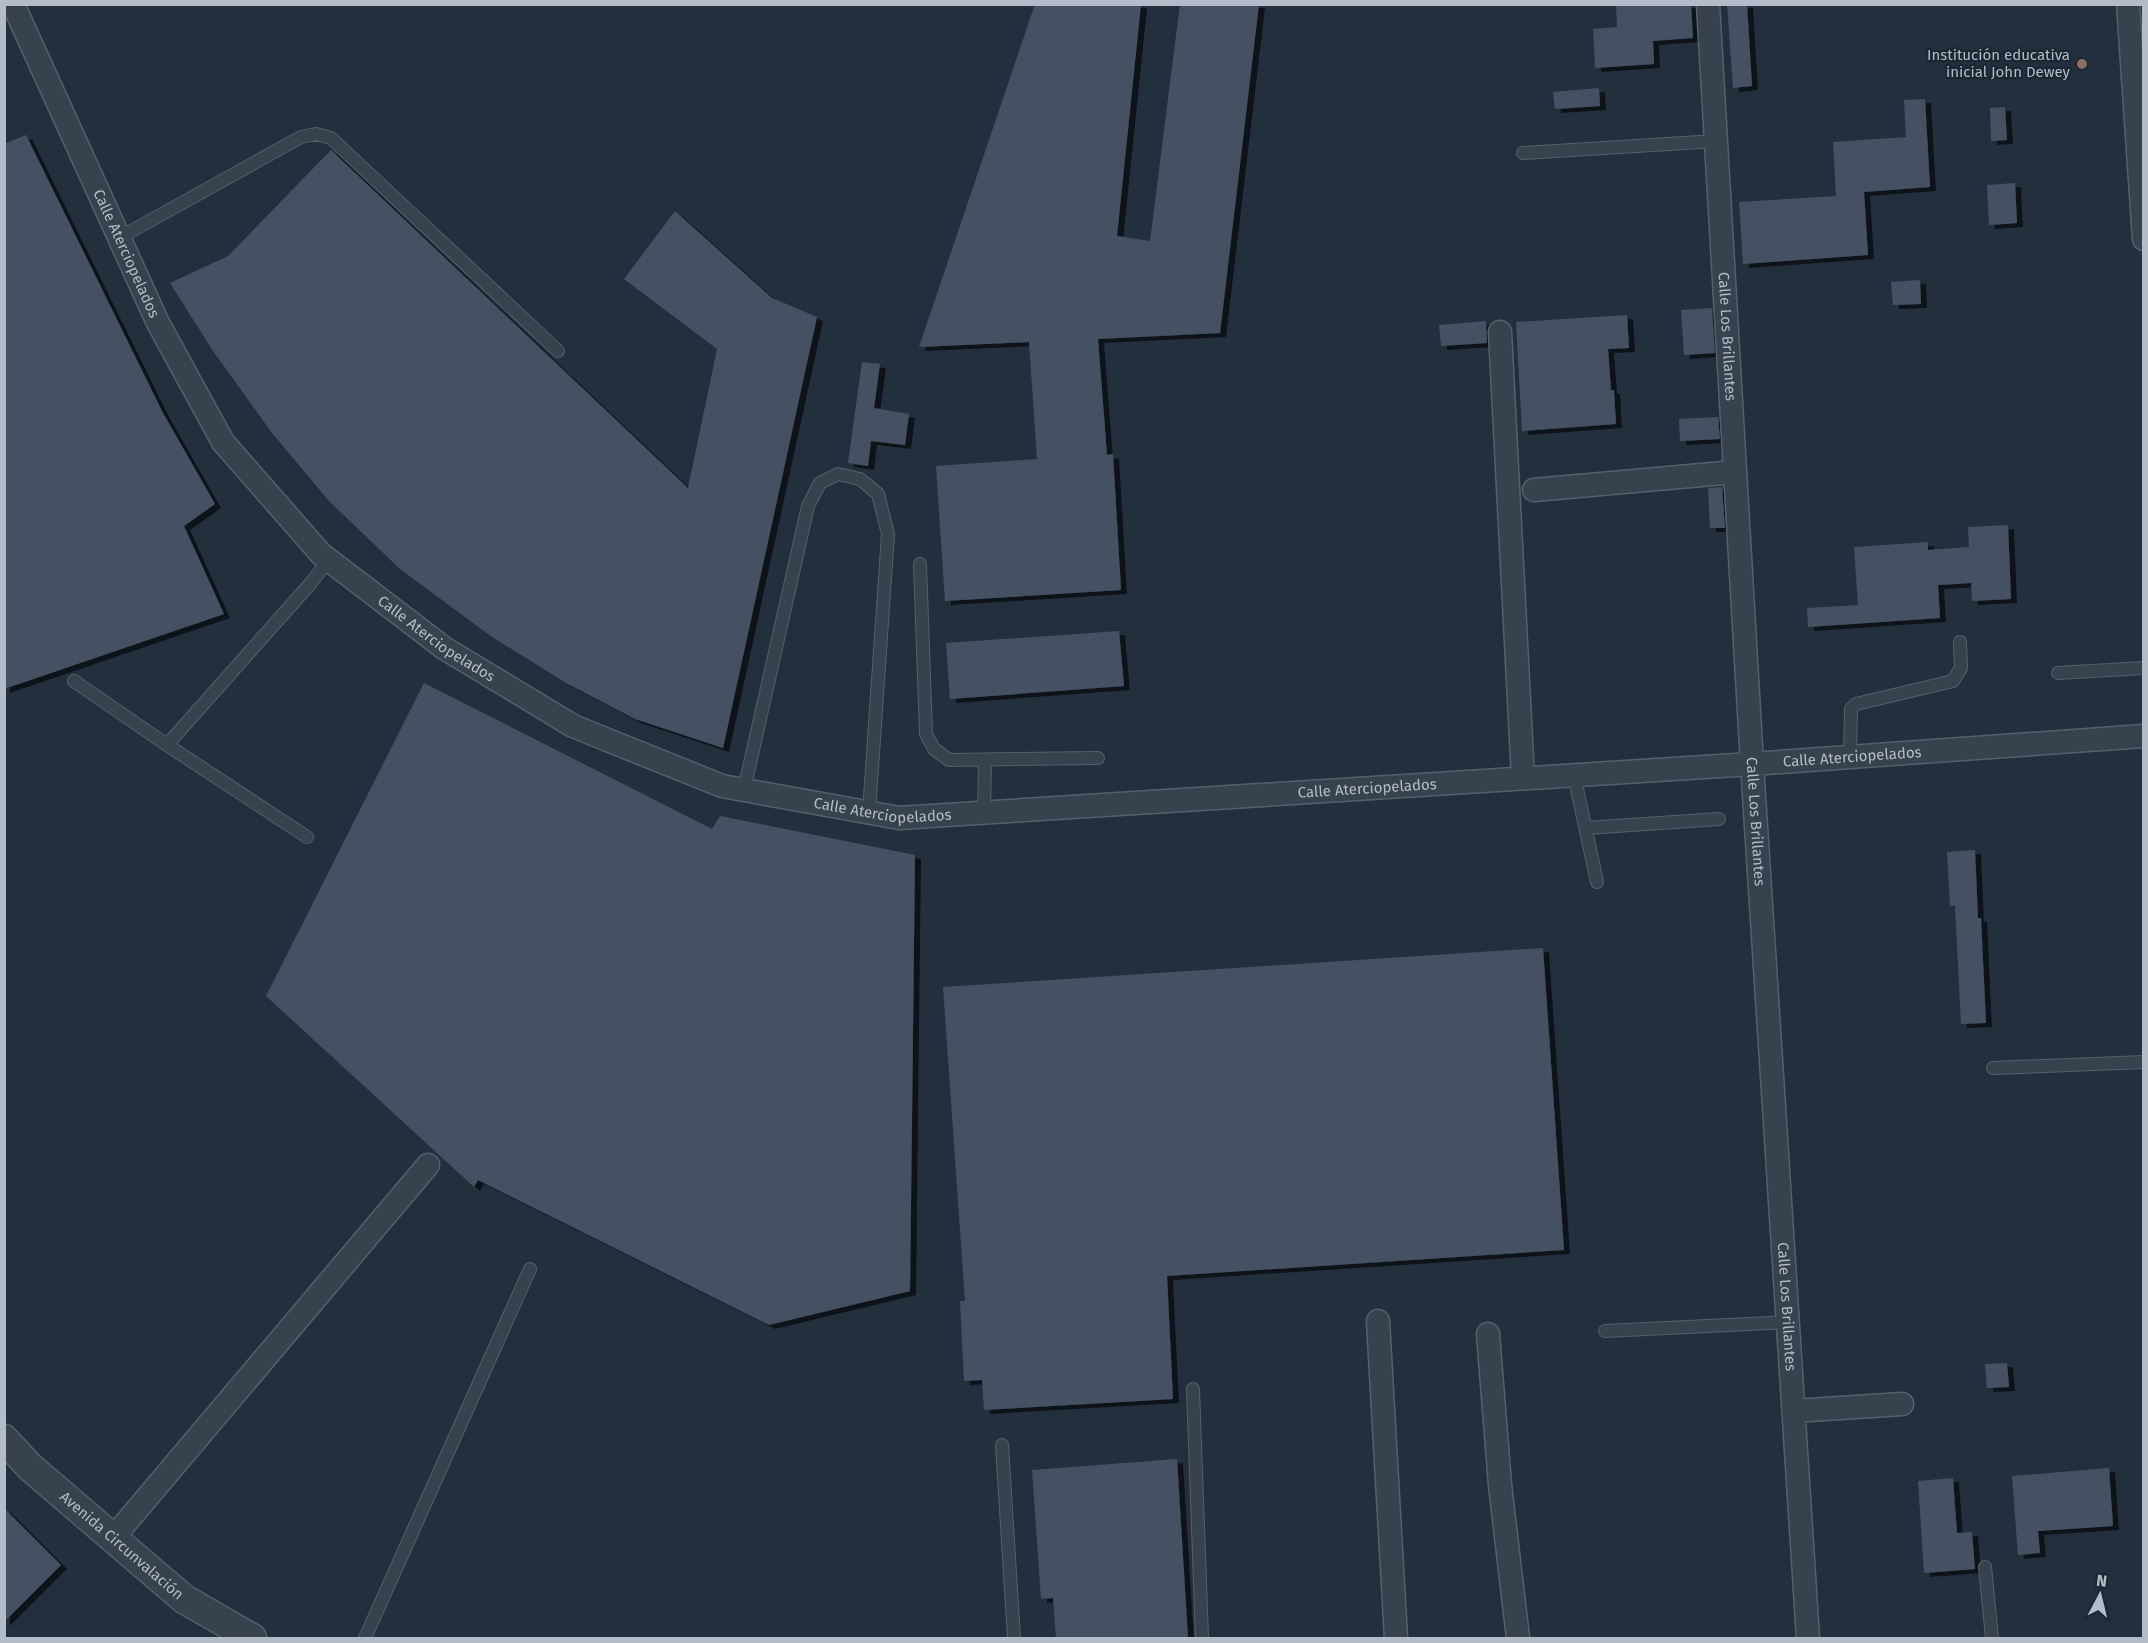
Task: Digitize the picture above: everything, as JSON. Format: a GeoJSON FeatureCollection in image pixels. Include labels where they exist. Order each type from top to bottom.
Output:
{"type":"FeatureCollection","features":[{"type":"Feature","properties":{"kind":"street","name":"Calle Aterciopelados"},"geometry":{"type":"LineString","coordinates":[[13,4],[158,323],[223,442],[321,554],[444,648],[573,726],[722,786],[899,818],[1752,764],[2144,736]]}},
{"type":"Feature","properties":{"kind":"street","name":"Calle Los Brillantes"},"geometry":{"type":"LineString","coordinates":[[1708,4],[1752,764],[1808,1638]]}},
{"type":"Feature","properties":{"kind":"street"},"geometry":{"type":"LineString","coordinates":[[2128,4],[2144,239]]}},
{"type":"Feature","properties":{"kind":"street"},"geometry":{"type":"LineString","coordinates":[[1500,332],[1524,778]]}},
{"type":"Feature","properties":{"kind":"street"},"geometry":{"type":"LineString","coordinates":[[1534,490],[1736,472]]}},
{"type":"Feature","properties":{"kind":"street"},"geometry":{"type":"LineString","coordinates":[[113,1538],[428,1165]]}},
{"type":"Feature","properties":{"kind":"street"},"geometry":{"type":"LineString","coordinates":[[1378,1322],[1396,1638]]}},
{"type":"Feature","properties":{"kind":"street"},"geometry":{"type":"LineString","coordinates":[[1488,1334],[1500,1485],[1518,1638]]}},
{"type":"Feature","properties":{"kind":"street"},"geometry":{"type":"LineString","coordinates":[[1794,1411],[1902,1404]]}},
{"type":"Feature","properties":{"kind":"street","name":"Avenida Circunvalación"},"geometry":{"type":"LineString","coordinates":[[4,1439],[30,1467],[184,1599],[252,1638]]}},
{"type":"Feature","properties":{"kind":"lane"},"geometry":{"type":"LineString","coordinates":[[119,238],[301,137],[316,134],[331,138],[558,351]]}},
{"type":"Feature","properties":{"kind":"lane"},"geometry":{"type":"LineString","coordinates":[[1523,153],[1716,141]]}},
{"type":"Feature","properties":{"kind":"lane"},"geometry":{"type":"LineString","coordinates":[[744,790],[808,506],[820,483],[838,474],[860,479],[878,494],[888,534],[869,812]]}},
{"type":"Feature","properties":{"kind":"lane"},"geometry":{"type":"LineString","coordinates":[[167,746],[329,560]]}},
{"type":"Feature","properties":{"kind":"lane"},"geometry":{"type":"LineString","coordinates":[[920,564],[926,734],[934,749],[950,760],[1098,758]]}},
{"type":"Feature","properties":{"kind":"lane"},"geometry":{"type":"LineString","coordinates":[[1850,757],[1851,709],[1856,704],[1953,681],[1961,668],[1960,642]]}},
{"type":"Feature","properties":{"kind":"lane"},"geometry":{"type":"LineString","coordinates":[[2058,673],[2144,668]]}},
{"type":"Feature","properties":{"kind":"lane"},"geometry":{"type":"LineString","coordinates":[[74,681],[167,746],[307,837]]}},
{"type":"Feature","properties":{"kind":"lane"},"geometry":{"type":"LineString","coordinates":[[984,812],[985,759]]}},
{"type":"Feature","properties":{"kind":"lane"},"geometry":{"type":"LineString","coordinates":[[1574,775],[1597,882]]}},
{"type":"Feature","properties":{"kind":"lane"},"geometry":{"type":"LineString","coordinates":[[1586,828],[1719,819]]}},
{"type":"Feature","properties":{"kind":"lane"},"geometry":{"type":"LineString","coordinates":[[1993,1068],[2144,1062]]}},
{"type":"Feature","properties":{"kind":"lane"},"geometry":{"type":"LineString","coordinates":[[365,1638],[530,1269]]}},
{"type":"Feature","properties":{"kind":"lane"},"geometry":{"type":"LineString","coordinates":[[1605,1331],[1788,1322]]}},
{"type":"Feature","properties":{"kind":"lane"},"geometry":{"type":"LineString","coordinates":[[1193,1389],[1202,1638]]}},
{"type":"Feature","properties":{"kind":"lane"},"geometry":{"type":"LineString","coordinates":[[1002,1445],[1014,1638]]}},
{"type":"Feature","properties":{"kind":"lane"},"geometry":{"type":"LineString","coordinates":[[1984,1567],[1992,1638]]}},
{"type":"Feature","properties":{"kind":"building"},"geometry":{"type":"Polygon","coordinates":[[[1035,4],[1141,4],[1117,236],[1150,241],[1180,4],[1259,4],[1220,333],[1098,339],[1107,455],[1113,454],[1121,590],[945,601],[936,466],[1037,459],[1029,342],[919,347],[1035,4]]]}},
{"type":"Feature","properties":{"kind":"building"},"geometry":{"type":"Polygon","coordinates":[[[1616,4],[1691,4],[1693,38],[1653,41],[1654,64],[1595,68],[1593,29],[1617,27],[1616,4]]]}},
{"type":"Feature","properties":{"kind":"building"},"geometry":{"type":"Polygon","coordinates":[[[1727,4],[1747,4],[1752,86],[1733,88],[1727,4]]]}},
{"type":"Feature","properties":{"kind":"building"},"geometry":{"type":"Polygon","coordinates":[[[1599,88],[1600,106],[1555,109],[1553,92],[1599,88]]]}},
{"type":"Feature","properties":{"kind":"building"},"geometry":{"type":"Polygon","coordinates":[[[1925,99],[1930,187],[1864,192],[1868,255],[1743,264],[1739,202],[1836,196],[1833,142],[1906,137],[1904,100],[1925,99]]]}},
{"type":"Feature","properties":{"kind":"building"},"geometry":{"type":"Polygon","coordinates":[[[2005,107],[2007,140],[1991,141],[1990,108],[2005,107]]]}},
{"type":"Feature","properties":{"kind":"building"},"geometry":{"type":"Polygon","coordinates":[[[26,135],[163,413],[215,504],[184,526],[224,614],[4,689],[4,144],[26,135]]]}},
{"type":"Feature","properties":{"kind":"building"},"geometry":{"type":"Polygon","coordinates":[[[331,150],[688,488],[717,349],[624,279],[675,211],[772,298],[817,317],[723,748],[635,719],[566,683],[492,637],[400,569],[329,501],[272,433],[213,351],[170,283],[228,256],[331,150]]]}},
{"type":"Feature","properties":{"kind":"building"},"geometry":{"type":"Polygon","coordinates":[[[2015,183],[2017,223],[1989,225],[1987,185],[2015,183]]]}},
{"type":"Feature","properties":{"kind":"building"},"geometry":{"type":"Polygon","coordinates":[[[1920,280],[1921,304],[1893,305],[1891,282],[1920,280]]]}},
{"type":"Feature","properties":{"kind":"building"},"geometry":{"type":"Polygon","coordinates":[[[1712,308],[1715,353],[1684,355],[1681,310],[1712,308]]]}},
{"type":"Feature","properties":{"kind":"building"},"geometry":{"type":"Polygon","coordinates":[[[1627,315],[1629,348],[1608,349],[1616,424],[1522,431],[1516,322],[1627,315]]]}},
{"type":"Feature","properties":{"kind":"building"},"geometry":{"type":"Polygon","coordinates":[[[1486,321],[1487,343],[1441,346],[1439,325],[1486,321]]]}},
{"type":"Feature","properties":{"kind":"building"},"geometry":{"type":"Polygon","coordinates":[[[862,362],[880,364],[874,408],[909,414],[905,445],[871,441],[868,466],[848,463],[862,362]]]}},
{"type":"Feature","properties":{"kind":"building"},"geometry":{"type":"Polygon","coordinates":[[[1718,417],[1720,439],[1680,441],[1679,419],[1718,417]]]}},
{"type":"Feature","properties":{"kind":"building"},"geometry":{"type":"Polygon","coordinates":[[[1722,487],[1725,528],[1710,528],[1708,488],[1722,487]]]}},
{"type":"Feature","properties":{"kind":"building"},"geometry":{"type":"Polygon","coordinates":[[[2008,525],[2011,599],[1972,601],[1971,583],[1938,585],[1940,618],[1808,627],[1807,608],[1858,605],[1854,547],[1928,542],[1928,550],[1969,547],[1968,527],[2008,525]]]}},
{"type":"Feature","properties":{"kind":"building"},"geometry":{"type":"Polygon","coordinates":[[[1119,631],[1124,686],[950,699],[946,643],[1119,631]]]}},
{"type":"Feature","properties":{"kind":"building"},"geometry":{"type":"Polygon","coordinates":[[[424,683],[712,829],[720,816],[915,855],[910,1291],[769,1325],[478,1180],[474,1187],[266,996],[424,683]]]}},
{"type":"Feature","properties":{"kind":"building"},"geometry":{"type":"Polygon","coordinates":[[[1975,850],[1986,1023],[1961,1024],[1955,906],[1950,906],[1947,852],[1975,850]]]}},
{"type":"Feature","properties":{"kind":"building"},"geometry":{"type":"Polygon","coordinates":[[[1543,948],[1564,1250],[1167,1276],[1173,1399],[984,1410],[982,1380],[964,1381],[960,1301],[965,1301],[943,987],[1543,948]]]}},
{"type":"Feature","properties":{"kind":"building"},"geometry":{"type":"Polygon","coordinates":[[[2007,1363],[2009,1387],[1987,1388],[1985,1364],[2007,1363]]]}},
{"type":"Feature","properties":{"kind":"building"},"geometry":{"type":"Polygon","coordinates":[[[1177,1459],[1188,1638],[1056,1638],[1053,1598],[1041,1599],[1032,1470],[1177,1459]]]}},
{"type":"Feature","properties":{"kind":"building"},"geometry":{"type":"Polygon","coordinates":[[[2109,1468],[2113,1526],[2038,1531],[2040,1553],[2018,1555],[2012,1476],[2109,1468]]]}},
{"type":"Feature","properties":{"kind":"building"},"geometry":{"type":"Polygon","coordinates":[[[1953,1478],[1957,1533],[1972,1532],[1975,1569],[1924,1573],[1918,1481],[1953,1478]]]}},
{"type":"Feature","properties":{"kind":"building"},"geometry":{"type":"Polygon","coordinates":[[[4,1508],[61,1565],[4,1622],[4,1508]]]}},
{"type":"Feature","properties":{"kind":"place","name":"Institución educativa inicial John Dewey"},"geometry":{"type":"Point","coordinates":[2082,64]}}]}
